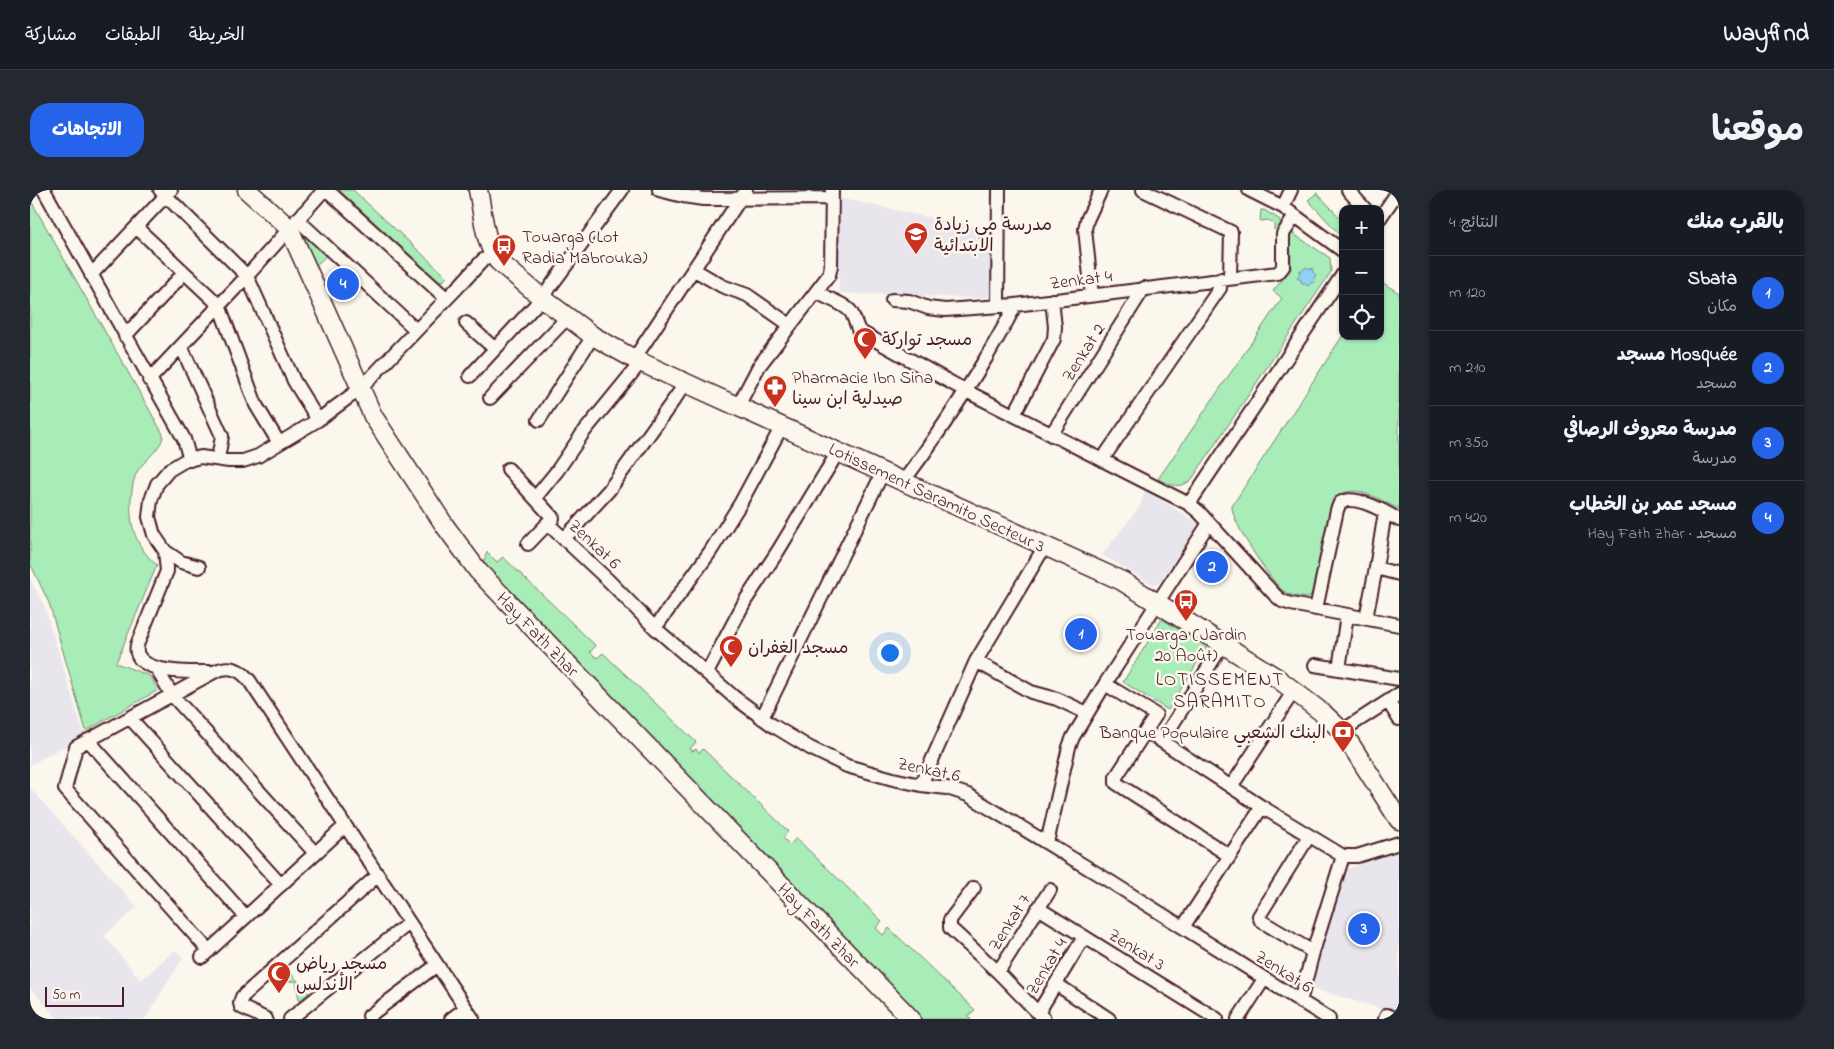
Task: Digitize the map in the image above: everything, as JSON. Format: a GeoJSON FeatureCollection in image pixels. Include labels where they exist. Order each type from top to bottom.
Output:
{"type":"FeatureCollection","features":[{"type":"Feature","properties":{"kind":"street"},"geometry":{"type":"LineString","coordinates":[[44,190],[149,380],[184,439],[190,460]]}},
{"type":"Feature","properties":{"kind":"street","name":"Hay Fath Zhar"},"geometry":{"type":"LineString","coordinates":[[247,190],[293,224],[360,389],[373,416],[445,526],[478,571],[910,1019]]}},
{"type":"Feature","properties":{"kind":"street"},"geometry":{"type":"LineString","coordinates":[[149,380],[326,190],[446,298]]}},
{"type":"Feature","properties":{"kind":"street","name":"Lotissement Saramito Secteur 3"},"geometry":{"type":"LineString","coordinates":[[478,190],[489,243],[504,268],[593,336],[638,361],[1122,581],[1295,689],[1342,731],[1398,815]]}},
{"type":"Feature","properties":{"kind":"street"},"geometry":{"type":"LineString","coordinates":[[470,376],[542,298],[622,190]]}},
{"type":"Feature","properties":{"kind":"street"},"geometry":{"type":"LineString","coordinates":[[659,190],[683,196],[705,194],[722,200],[743,194],[832,194],[831,266],[829,275],[759,366],[738,406]]}},
{"type":"Feature","properties":{"kind":"street"},"geometry":{"type":"LineString","coordinates":[[998,306],[999,190]]}},
{"type":"Feature","properties":{"kind":"street"},"geometry":{"type":"LineString","coordinates":[[1092,295],[1085,229],[1087,220],[1101,190]]}},
{"type":"Feature","properties":{"kind":"street"},"geometry":{"type":"LineString","coordinates":[[1102,460],[1226,278],[1231,232],[1143,190]]}},
{"type":"Feature","properties":{"kind":"street"},"geometry":{"type":"LineString","coordinates":[[1249,190],[1296,216],[1342,250]]}},
{"type":"Feature","properties":{"kind":"street"},"geometry":{"type":"LineString","coordinates":[[1282,207],[1291,190]]}},
{"type":"Feature","properties":{"kind":"street"},"geometry":{"type":"LineString","coordinates":[[1348,190],[1361,205]]}},
{"type":"Feature","properties":{"kind":"street"},"geometry":{"type":"LineString","coordinates":[[1384,212],[1399,190]]}},
{"type":"Feature","properties":{"kind":"street"},"geometry":{"type":"LineString","coordinates":[[91,275],[166,192],[247,276],[294,381],[318,420]]}},
{"type":"Feature","properties":{"kind":"street"},"geometry":{"type":"LineString","coordinates":[[535,498],[638,361],[693,268],[743,194]]}},
{"type":"Feature","properties":{"kind":"street","name":"Zenkat 4"},"geometry":{"type":"LineString","coordinates":[[892,300],[909,301],[928,308],[945,310],[998,306],[1226,278],[1276,274],[1283,267],[1283,234],[1296,216]]}},
{"type":"Feature","properties":{"kind":"street"},"geometry":{"type":"LineString","coordinates":[[293,224],[416,330]]}},
{"type":"Feature","properties":{"kind":"street"},"geometry":{"type":"LineString","coordinates":[[136,227],[218,305],[256,405],[279,443]]}},
{"type":"Feature","properties":{"kind":"street"},"geometry":{"type":"LineString","coordinates":[[199,567],[181,562],[165,551],[154,535],[149,517],[151,500],[158,484],[169,470],[184,461],[201,457],[243,461],[258,456],[318,420],[360,389],[483,260],[494,254]]}},
{"type":"Feature","properties":{"kind":"street"},"geometry":{"type":"LineString","coordinates":[[693,268],[722,286],[747,295],[790,325]]}},
{"type":"Feature","properties":{"kind":"street"},"geometry":{"type":"LineString","coordinates":[[125,336],[184,272]]}},
{"type":"Feature","properties":{"kind":"street"},"geometry":{"type":"LineString","coordinates":[[1188,504],[1339,280]]}},
{"type":"Feature","properties":{"kind":"street","name":"Zenkat 2"},"geometry":{"type":"LineString","coordinates":[[1052,435],[1144,288]]}},
{"type":"Feature","properties":{"kind":"street"},"geometry":{"type":"LineString","coordinates":[[816,292],[847,309],[852,314],[859,331],[966,391],[1188,504],[1199,512],[1275,595],[1282,600],[1316,609],[1399,625]]}},
{"type":"Feature","properties":{"kind":"street"},"geometry":{"type":"LineString","coordinates":[[1014,415],[1054,339],[1055,327],[1052,300]]}},
{"type":"Feature","properties":{"kind":"street"},"geometry":{"type":"LineString","coordinates":[[903,482],[947,422],[1009,318],[1015,304]]}},
{"type":"Feature","properties":{"kind":"street"},"geometry":{"type":"LineString","coordinates":[[490,398],[567,318]]}},
{"type":"Feature","properties":{"kind":"street"},"geometry":{"type":"LineString","coordinates":[[466,323],[495,349]]}},
{"type":"Feature","properties":{"kind":"street"},"geometry":{"type":"LineString","coordinates":[[539,420],[593,336]]}},
{"type":"Feature","properties":{"kind":"street"},"geometry":{"type":"LineString","coordinates":[[181,346],[222,436],[218,459]]}},
{"type":"Feature","properties":{"kind":"street"},"geometry":{"type":"LineString","coordinates":[[564,539],[609,490],[686,383]]}},
{"type":"Feature","properties":{"kind":"street"},"geometry":{"type":"LineString","coordinates":[[655,628],[710,552],[740,504],[782,426]]}},
{"type":"Feature","properties":{"kind":"street"},"geometry":{"type":"LineString","coordinates":[[708,673],[745,601],[778,552],[838,452]]}},
{"type":"Feature","properties":{"kind":"street"},"geometry":{"type":"LineString","coordinates":[[508,469],[552,518],[528,544]]}},
{"type":"Feature","properties":{"kind":"street"},"geometry":{"type":"LineString","coordinates":[[762,718],[882,472]]}},
{"type":"Feature","properties":{"kind":"street"},"geometry":{"type":"LineString","coordinates":[[1316,609],[1338,506],[1343,501],[1351,499],[1385,512],[1399,520]]}},
{"type":"Feature","properties":{"kind":"street"},"geometry":{"type":"LineString","coordinates":[[1366,618],[1385,512]]}},
{"type":"Feature","properties":{"kind":"street","name":"Zenkat 6"},"geometry":{"type":"LineString","coordinates":[[547,523],[608,580],[655,628],[762,718],[829,758],[866,772],[921,786],[947,788],[968,795],[1329,1019]]}},
{"type":"Feature","properties":{"kind":"street"},"geometry":{"type":"LineString","coordinates":[[1047,843],[1069,747],[1105,684],[1209,523]]}},
{"type":"Feature","properties":{"kind":"street"},"geometry":{"type":"LineString","coordinates":[[921,786],[976,661],[1044,546]]}},
{"type":"Feature","properties":{"kind":"street"},"geometry":{"type":"LineString","coordinates":[[165,551],[167,571],[136,654],[142,662],[156,668],[214,672]]}},
{"type":"Feature","properties":{"kind":"street"},"geometry":{"type":"LineString","coordinates":[[1376,568],[1399,574]]}},
{"type":"Feature","properties":{"kind":"street"},"geometry":{"type":"LineString","coordinates":[[1339,669],[1347,615]]}},
{"type":"Feature","properties":{"kind":"street"},"geometry":{"type":"LineString","coordinates":[[1162,741],[1223,644]]}},
{"type":"Feature","properties":{"kind":"street"},"geometry":{"type":"LineString","coordinates":[[976,661],[1031,692],[1058,699],[1087,713]]}},
{"type":"Feature","properties":{"kind":"street"},"geometry":{"type":"LineString","coordinates":[[1315,665],[1399,679]]}},
{"type":"Feature","properties":{"kind":"street"},"geometry":{"type":"LineString","coordinates":[[156,668],[172,695],[315,853]]}},
{"type":"Feature","properties":{"kind":"street"},"geometry":{"type":"LineString","coordinates":[[345,826],[205,954],[65,788],[76,747],[222,668],[237,669],[244,674],[378,875],[473,1019]]}},
{"type":"Feature","properties":{"kind":"street"},"geometry":{"type":"LineString","coordinates":[[1105,684],[1156,715],[1116,777],[1116,783],[1230,856]]}},
{"type":"Feature","properties":{"kind":"street"},"geometry":{"type":"LineString","coordinates":[[1231,787],[1295,689]]}},
{"type":"Feature","properties":{"kind":"street"},"geometry":{"type":"LineString","coordinates":[[1342,731],[1399,694]]}},
{"type":"Feature","properties":{"kind":"street"},"geometry":{"type":"LineString","coordinates":[[1388,702],[1399,719]]}},
{"type":"Feature","properties":{"kind":"street"},"geometry":{"type":"LineString","coordinates":[[130,718],[281,885]]}},
{"type":"Feature","properties":{"kind":"street"},"geometry":{"type":"LineString","coordinates":[[1146,731],[1262,807],[1343,856],[1357,856],[1399,843]]}},
{"type":"Feature","properties":{"kind":"street"},"geometry":{"type":"LineString","coordinates":[[88,740],[246,917]]}},
{"type":"Feature","properties":{"kind":"street"},"geometry":{"type":"LineString","coordinates":[[1183,928],[1262,807]]}},
{"type":"Feature","properties":{"kind":"street"},"geometry":{"type":"LineString","coordinates":[[1309,836],[1259,916],[1261,921],[1313,952]]}},
{"type":"Feature","properties":{"kind":"street"},"geometry":{"type":"LineString","coordinates":[[1300,1002],[1313,952],[1343,856]]}},
{"type":"Feature","properties":{"kind":"street"},"geometry":{"type":"LineString","coordinates":[[266,1019],[241,1007],[242,997],[378,875]]}},
{"type":"Feature","properties":{"kind":"street"},"geometry":{"type":"LineString","coordinates":[[974,888],[950,920],[950,925],[954,932],[998,972],[1041,1016]]}},
{"type":"Feature","properties":{"kind":"street","name":"Zenkat 7"},"geometry":{"type":"LineString","coordinates":[[998,972],[1050,890]]}},
{"type":"Feature","properties":{"kind":"street","name":"Zenkat 3"},"geometry":{"type":"LineString","coordinates":[[1038,908],[1217,1019]]}},
{"type":"Feature","properties":{"kind":"street"},"geometry":{"type":"LineString","coordinates":[[290,1019],[409,923]]}},
{"type":"Feature","properties":{"kind":"street","name":"Zenkat 4"},"geometry":{"type":"LineString","coordinates":[[1041,1016],[1056,984],[1084,937]]}},
{"type":"Feature","properties":{"kind":"street"},"geometry":{"type":"LineString","coordinates":[[368,1016],[437,965]]}},
{"type":"Feature","properties":{"kind":"street"},"geometry":{"type":"LineString","coordinates":[[1238,1019],[1264,979]]}},
{"type":"Feature","properties":{"kind":"street"},"geometry":{"type":"LineString","coordinates":[[1056,984],[1109,1019]]}},
{"type":"Feature","properties":{"kind":"street"},"geometry":{"type":"LineString","coordinates":[[451,1019],[466,1008]]}},
{"type":"Feature","properties":{"kind":"street"},"geometry":{"type":"LineString","coordinates":[[1385,1019],[1387,1014],[1396,1019]]}},
{"type":"Feature","properties":{"kind":"shaded area","name":"مدرسة مي زيادة الابتدائية"},"geometry":{"type":"Polygon","coordinates":[[[839,198],[995,232],[995,297],[973,298],[839,293],[839,198]]]}},
{"type":"Feature","properties":{"kind":"shaded area"},"geometry":{"type":"Polygon","coordinates":[[[1145,490],[1199,524],[1159,583],[1152,584],[1102,555],[1140,506],[1145,490]]]}},
{"type":"Feature","properties":{"kind":"shaded area"},"geometry":{"type":"Polygon","coordinates":[[[30,579],[44,605],[84,735],[30,765],[30,579]]]}},
{"type":"Feature","properties":{"kind":"shaded area"},"geometry":{"type":"Polygon","coordinates":[[[30,788],[137,907],[104,936],[141,980],[175,950],[183,958],[145,1019],[58,1019],[30,988],[30,788]]]}},
{"type":"Feature","properties":{"kind":"shaded area"},"geometry":{"type":"Polygon","coordinates":[[[1398,851],[1399,1017],[1386,1010],[1310,988],[1347,869],[1398,851]]]}},
{"type":"Feature","properties":{"kind":"green space"},"geometry":{"type":"Polygon","coordinates":[[[339,190],[353,190],[447,277],[443,281],[437,280],[339,190]]]}},
{"type":"Feature","properties":{"kind":"green space"},"geometry":{"type":"Polygon","coordinates":[[[1317,193],[1339,217],[1339,234],[1308,200],[1317,193]]]}},
{"type":"Feature","properties":{"kind":"green space"},"geometry":{"type":"Polygon","coordinates":[[[30,199],[163,434],[157,449],[137,472],[131,499],[131,518],[135,535],[144,551],[157,565],[116,663],[150,676],[158,690],[86,731],[49,603],[30,563],[30,199]]]}},
{"type":"Feature","properties":{"kind":"green space"},"geometry":{"type":"Polygon","coordinates":[[[1261,210],[1279,219],[1281,224],[1274,230],[1274,224],[1268,220],[1260,221],[1261,210]]]}},
{"type":"Feature","properties":{"kind":"green space"},"geometry":{"type":"Polygon","coordinates":[[[299,227],[328,254],[315,266],[297,228],[299,227]]]}},
{"type":"Feature","properties":{"kind":"green space"},"geometry":{"type":"Polygon","coordinates":[[[1292,233],[1330,258],[1331,272],[1192,479],[1183,484],[1171,485],[1158,479],[1282,298],[1273,291],[1291,269],[1290,236],[1292,233]]]}},
{"type":"Feature","properties":{"kind":"green space"},"geometry":{"type":"Polygon","coordinates":[[[1384,284],[1399,293],[1399,509],[1365,493],[1356,491],[1340,495],[1333,502],[1312,595],[1308,598],[1288,594],[1276,584],[1244,536],[1233,514],[1232,506],[1340,340],[1384,340],[1384,284]]]}},
{"type":"Feature","properties":{"kind":"green space"},"geometry":{"type":"Polygon","coordinates":[[[487,552],[497,562],[503,557],[596,646],[590,652],[597,658],[603,653],[696,742],[690,749],[693,751],[696,749],[699,753],[703,749],[788,831],[783,838],[790,845],[796,838],[882,921],[876,928],[883,935],[889,928],[975,1010],[968,1016],[971,1019],[921,1019],[483,563],[487,552]]]}},
{"type":"Feature","properties":{"kind":"green space"},"geometry":{"type":"Polygon","coordinates":[[[1162,619],[1207,647],[1168,710],[1123,682],[1162,619]]]}},
{"type":"Feature","properties":{"kind":"green space"},"geometry":{"type":"Polygon","coordinates":[[[286,968],[309,993],[299,1001],[296,981],[280,982],[277,976],[286,968]]]}},
{"type":"Feature","properties":{"kind":"water"},"geometry":{"type":"Polygon","coordinates":[[[1306,267],[1312,268],[1316,275],[1314,278],[1315,282],[1308,286],[1302,284],[1301,280],[1297,278],[1300,274],[1299,271],[1306,267]]]}},
{"type":"Feature","properties":{"kind":"place","name":"مدرسة مي زيادة الابتدائية"},"geometry":{"type":"Point","coordinates":[916,255]}},
{"type":"Feature","properties":{"kind":"place","name":"Touarga (Lot Radia Mabrouka)"},"geometry":{"type":"Point","coordinates":[504,267]}},
{"type":"Feature","properties":{"kind":"place","name":"مسجد عمر بن الخطاب"},"geometry":{"type":"Point","coordinates":[343,284]}},
{"type":"Feature","properties":{"kind":"place","name":"مسجد تواركة"},"geometry":{"type":"Point","coordinates":[865,360]}},
{"type":"Feature","properties":{"kind":"place","name":"Pharmacie Ibn Sina صيدلية ابن سينا"},"geometry":{"type":"Point","coordinates":[775,408]}},
{"type":"Feature","properties":{"kind":"place","name":"Mosquée مسجد"},"geometry":{"type":"Point","coordinates":[1212,567]}},
{"type":"Feature","properties":{"kind":"place","name":"Touarga (Jardin 20 Août)"},"geometry":{"type":"Point","coordinates":[1186,622]}},
{"type":"Feature","properties":{"kind":"place","name":"Sbata"},"geometry":{"type":"Point","coordinates":[1081,634]}},
{"type":"Feature","properties":{"kind":"place","name":"مسجد الغفران"},"geometry":{"type":"Point","coordinates":[731,668]}},
{"type":"Feature","properties":{"kind":"place","name":"Banque Populaire البنك الشعبي"},"geometry":{"type":"Point","coordinates":[1343,753]}},
{"type":"Feature","properties":{"kind":"place","name":"مدرسة معروف الرصافي"},"geometry":{"type":"Point","coordinates":[1364,929]}},
{"type":"Feature","properties":{"kind":"place","name":"مسجد رياض الأندلس"},"geometry":{"type":"Point","coordinates":[279,994]}},
{"type":"Feature","properties":{"kind":"district","name":"LOTISSEMENT SARAMITO"},"geometry":{"type":"Point","coordinates":[1220,689]}}]}
